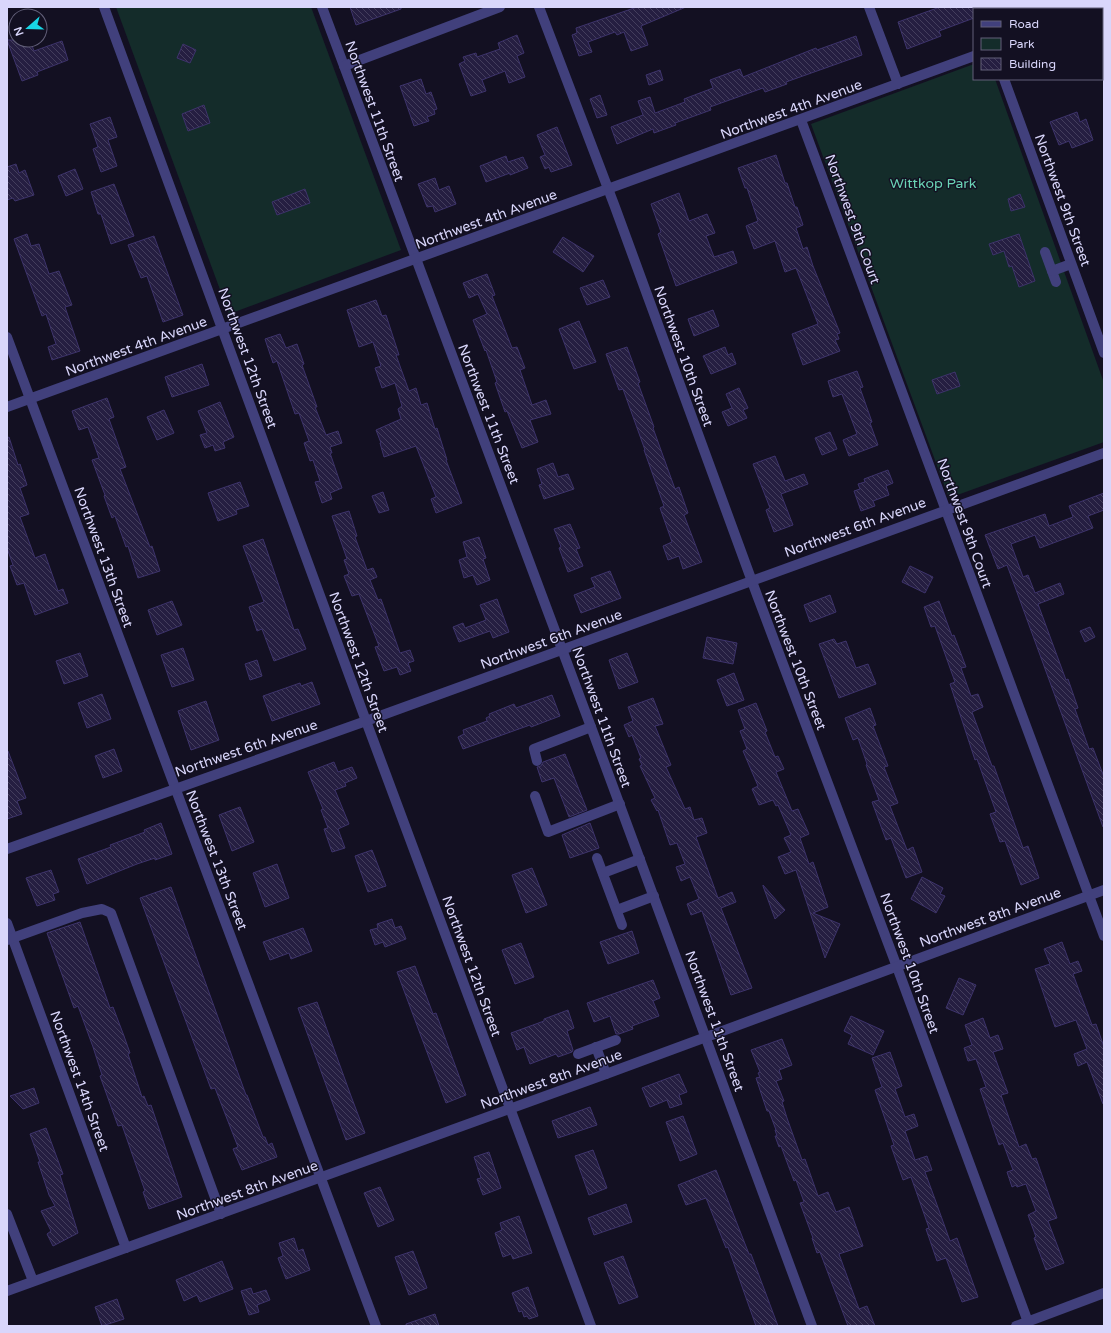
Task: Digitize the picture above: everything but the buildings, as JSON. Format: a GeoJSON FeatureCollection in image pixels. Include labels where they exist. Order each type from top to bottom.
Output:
{"type":"FeatureCollection","features":[{"type":"Feature","properties":{"kind":"street","name":"Northwest 12th Street"},"geometry":{"type":"LineString","coordinates":[[104,7],[366,721],[591,1326]]}},
{"type":"Feature","properties":{"kind":"street","name":"Northwest 11th Street"},"geometry":{"type":"LineString","coordinates":[[322,7],[707,1037],[812,1326]]}},
{"type":"Feature","properties":{"kind":"street"},"geometry":{"type":"LineString","coordinates":[[344,66],[500,7]]}},
{"type":"Feature","properties":{"kind":"street","name":"Northwest 10th Street"},"geometry":{"type":"LineString","coordinates":[[539,7],[1028,1322]]}},
{"type":"Feature","properties":{"kind":"street"},"geometry":{"type":"LineString","coordinates":[[869,7],[898,84]]}},
{"type":"Feature","properties":{"kind":"street","name":"Northwest 4th Avenue"},"geometry":{"type":"LineString","coordinates":[[7,407],[223,330],[973,56]]}},
{"type":"Feature","properties":{"kind":"street","name":"Northwest 9th Street"},"geometry":{"type":"LineString","coordinates":[[1004,80],[1104,353]]}},
{"type":"Feature","properties":{"kind":"street","name":"Northwest 9th Court"},"geometry":{"type":"LineString","coordinates":[[801,120],[1104,936]]}},
{"type":"Feature","properties":{"kind":"street"},"geometry":{"type":"LineString","coordinates":[[1045,252],[1056,282]]}},
{"type":"Feature","properties":{"kind":"street"},"geometry":{"type":"LineString","coordinates":[[1052,271],[1071,264]]}},
{"type":"Feature","properties":{"kind":"street","name":"Northwest 13th Street"},"geometry":{"type":"LineString","coordinates":[[7,337],[376,1326]]}},
{"type":"Feature","properties":{"kind":"street","name":"Northwest 6th Avenue"},"geometry":{"type":"LineString","coordinates":[[7,849],[366,721],[1104,453]]}},
{"type":"Feature","properties":{"kind":"street"},"geometry":{"type":"LineString","coordinates":[[538,761],[534,749],[591,727]]}},
{"type":"Feature","properties":{"kind":"street"},"geometry":{"type":"LineString","coordinates":[[535,796],[548,832],[620,804]]}},
{"type":"Feature","properties":{"kind":"street"},"geometry":{"type":"LineString","coordinates":[[597,858],[622,925]]}},
{"type":"Feature","properties":{"kind":"street"},"geometry":{"type":"LineString","coordinates":[[603,873],[640,859]]}},
{"type":"Feature","properties":{"kind":"street","name":"Northwest 8th Avenue"},"geometry":{"type":"LineString","coordinates":[[7,1291],[322,1178],[1104,890]]}},
{"type":"Feature","properties":{"kind":"street"},"geometry":{"type":"LineString","coordinates":[[617,910],[654,896]]}},
{"type":"Feature","properties":{"kind":"street"},"geometry":{"type":"LineString","coordinates":[[10,939],[82,913],[102,909],[112,913],[221,1214]]}},
{"type":"Feature","properties":{"kind":"street","name":"Northwest 14th Street"},"geometry":{"type":"LineString","coordinates":[[7,923],[10,939],[126,1248]]}},
{"type":"Feature","properties":{"kind":"street"},"geometry":{"type":"LineString","coordinates":[[578,1054],[616,1040]]}},
{"type":"Feature","properties":{"kind":"street"},"geometry":{"type":"LineString","coordinates":[[596,1047],[606,1074]]}},
{"type":"Feature","properties":{"kind":"street"},"geometry":{"type":"LineString","coordinates":[[7,1214],[34,1281]]}},
{"type":"Feature","properties":{"kind":"street"},"geometry":{"type":"LineString","coordinates":[[1016,1326],[1104,1292]]}},
{"type":"Feature","properties":{"kind":"green space"},"geometry":{"type":"Polygon","coordinates":[[[116,7],[311,7],[401,250],[229,314],[116,7]]]}},
{"type":"Feature","properties":{"kind":"green space","name":"Wittkop Park"},"geometry":{"type":"Polygon","coordinates":[[[973,64],[973,80],[995,80],[1104,383],[1104,442],[949,498],[811,124],[973,64]]]}}]}
